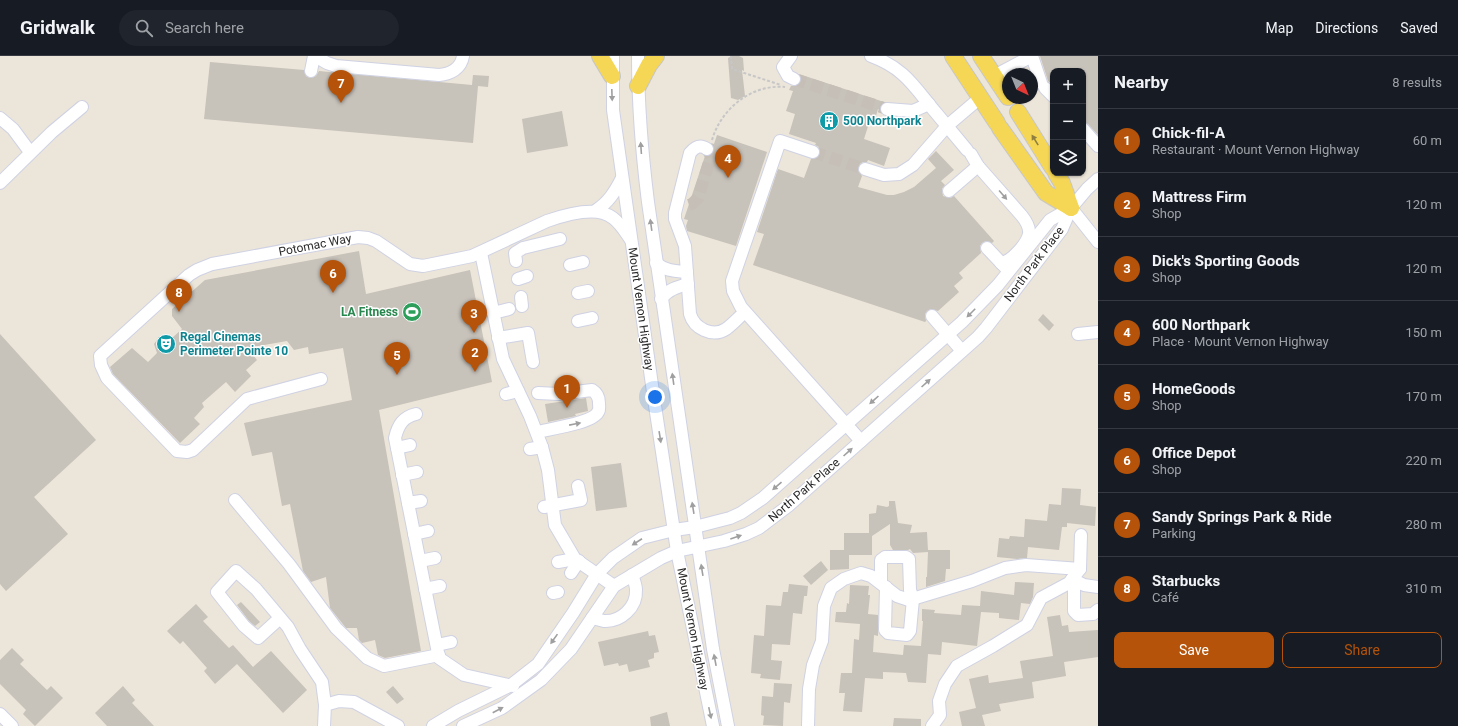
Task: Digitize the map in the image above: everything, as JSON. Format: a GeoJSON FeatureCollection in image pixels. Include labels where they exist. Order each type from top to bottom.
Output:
{"type":"FeatureCollection","features":[{"type":"Feature","properties":{"kind":"main road"},"geometry":{"type":"LineString","coordinates":[[600,56],[612,76]]}},
{"type":"Feature","properties":{"kind":"main road"},"geometry":{"type":"LineString","coordinates":[[638,86],[649,65],[656,56]]}},
{"type":"Feature","properties":{"kind":"main road"},"geometry":{"type":"LineString","coordinates":[[953,56],[998,126],[1046,193],[1071,208]]}},
{"type":"Feature","properties":{"kind":"main road"},"geometry":{"type":"LineString","coordinates":[[981,56],[1002,88]]}},
{"type":"Feature","properties":{"kind":"main road"},"geometry":{"type":"LineString","coordinates":[[1012,104],[1050,163]]}},
{"type":"Feature","properties":{"kind":"main road"},"geometry":{"type":"LineString","coordinates":[[1058,176],[1062,183],[1071,208]]}},
{"type":"Feature","properties":{"kind":"street"},"geometry":{"type":"LineString","coordinates":[[311,71],[314,56],[326,63],[336,66],[438,76],[450,74],[458,67],[463,59],[463,56]]}},
{"type":"Feature","properties":{"kind":"street","name":"Mount Vernon Highway"},"geometry":{"type":"LineString","coordinates":[[612,56],[613,110],[677,551],[713,726]]}},
{"type":"Feature","properties":{"kind":"street","name":"Mount Vernon Highway"},"geometry":{"type":"LineString","coordinates":[[638,56],[638,86],[642,152],[656,263],[713,649],[728,726]]}},
{"type":"Feature","properties":{"kind":"street"},"geometry":{"type":"LineString","coordinates":[[791,56],[784,67],[788,76],[794,78]]}},
{"type":"Feature","properties":{"kind":"street"},"geometry":{"type":"LineString","coordinates":[[871,56],[884,61],[902,72],[918,89],[969,152],[978,166],[1022,216],[1029,232],[1026,241],[1008,261],[1005,267]]}},
{"type":"Feature","properties":{"kind":"street"},"geometry":{"type":"LineString","coordinates":[[994,76],[1032,56],[1046,89]]}},
{"type":"Feature","properties":{"kind":"street"},"geometry":{"type":"LineString","coordinates":[[865,170],[884,175],[899,174],[913,165],[947,126],[980,98]]}},
{"type":"Feature","properties":{"kind":"street"},"geometry":{"type":"LineString","coordinates":[[886,109],[913,111],[929,104]]}},
{"type":"Feature","properties":{"kind":"street"},"geometry":{"type":"LineString","coordinates":[[3,175],[82,107]]}},
{"type":"Feature","properties":{"kind":"street"},"geometry":{"type":"LineString","coordinates":[[0,118],[13,129],[30,152]]}},
{"type":"Feature","properties":{"kind":"street"},"geometry":{"type":"LineString","coordinates":[[1086,132],[1098,146]]}},
{"type":"Feature","properties":{"kind":"street"},"geometry":{"type":"LineString","coordinates":[[813,152],[780,141],[732,281],[732,292],[745,312],[861,441]]}},
{"type":"Feature","properties":{"kind":"street"},"geometry":{"type":"LineString","coordinates":[[709,146],[694,148],[690,153],[679,195],[675,219],[685,246],[691,318],[696,325],[702,329],[714,332],[722,331],[730,326],[745,312]]}},
{"type":"Feature","properties":{"kind":"street"},"geometry":{"type":"LineString","coordinates":[[950,190],[978,166]]}},
{"type":"Feature","properties":{"kind":"street"},"geometry":{"type":"LineString","coordinates":[[595,211],[605,204],[613,195],[622,178]]}},
{"type":"Feature","properties":{"kind":"street"},"geometry":{"type":"LineString","coordinates":[[1098,179],[1087,189],[1071,208],[1098,242]]}},
{"type":"Feature","properties":{"kind":"street"},"geometry":{"type":"LineString","coordinates":[[679,195],[682,200],[689,204]]}},
{"type":"Feature","properties":{"kind":"street","name":"North Park Place"},"geometry":{"type":"LineString","coordinates":[[433,726],[458,711],[511,685],[538,664],[573,613],[597,574],[613,558],[642,538],[730,518],[758,502],[979,305],[1005,267],[1050,220],[1071,208]]}},
{"type":"Feature","properties":{"kind":"street","name":"North Park Place"},"geometry":{"type":"LineString","coordinates":[[614,586],[661,558],[677,551],[724,541],[746,534],[759,528],[779,513],[986,328],[1062,229],[1071,208]]}},
{"type":"Feature","properties":{"kind":"street"},"geometry":{"type":"LineString","coordinates":[[595,211],[604,213],[613,218],[631,240]]}},
{"type":"Feature","properties":{"kind":"street","name":"Potomac Way"},"geometry":{"type":"LineString","coordinates":[[321,379],[247,399],[193,450],[187,452],[177,451],[107,378],[101,365],[100,356],[189,275],[212,264],[358,237],[376,241],[410,264],[416,266],[472,256],[546,221],[559,217],[595,211]]}},
{"type":"Feature","properties":{"kind":"street"},"geometry":{"type":"LineString","coordinates":[[516,261],[515,253],[523,248],[560,239]]}},
{"type":"Feature","properties":{"kind":"street"},"geometry":{"type":"LineString","coordinates":[[987,248],[1022,282]]}},
{"type":"Feature","properties":{"kind":"street"},"geometry":{"type":"LineString","coordinates":[[463,726],[502,708],[541,680],[571,649],[614,586],[577,560],[556,533],[556,525],[548,506],[537,442],[527,421],[520,394],[503,359],[481,253]]}},
{"type":"Feature","properties":{"kind":"street"},"geometry":{"type":"LineString","coordinates":[[570,265],[583,262]]}},
{"type":"Feature","properties":{"kind":"street"},"geometry":{"type":"LineString","coordinates":[[656,263],[670,270],[687,272]]}},
{"type":"Feature","properties":{"kind":"street"},"geometry":{"type":"LineString","coordinates":[[661,299],[668,292],[688,284]]}},
{"type":"Feature","properties":{"kind":"street"},"geometry":{"type":"LineString","coordinates":[[493,313],[509,309]]}},
{"type":"Feature","properties":{"kind":"street"},"geometry":{"type":"LineString","coordinates":[[932,316],[962,350]]}},
{"type":"Feature","properties":{"kind":"street"},"geometry":{"type":"LineString","coordinates":[[578,321],[592,318]]}},
{"type":"Feature","properties":{"kind":"street"},"geometry":{"type":"LineString","coordinates":[[1078,334],[1098,332]]}},
{"type":"Feature","properties":{"kind":"street"},"geometry":{"type":"LineString","coordinates":[[498,338],[528,333],[533,362]]}},
{"type":"Feature","properties":{"kind":"street"},"geometry":{"type":"LineString","coordinates":[[538,393],[565,388]]}},
{"type":"Feature","properties":{"kind":"street"},"geometry":{"type":"LineString","coordinates":[[506,394],[559,394],[592,390],[599,398],[598,412],[595,416],[585,422],[537,442]]}},
{"type":"Feature","properties":{"kind":"street"},"geometry":{"type":"LineString","coordinates":[[416,414],[409,416],[398,427],[395,438],[439,658],[464,675],[528,689]]}},
{"type":"Feature","properties":{"kind":"street"},"geometry":{"type":"LineString","coordinates":[[537,442],[557,435]]}},
{"type":"Feature","properties":{"kind":"street"},"geometry":{"type":"LineString","coordinates":[[397,448],[410,445]]}},
{"type":"Feature","properties":{"kind":"street"},"geometry":{"type":"LineString","coordinates":[[402,474],[416,472]]}},
{"type":"Feature","properties":{"kind":"street"},"geometry":{"type":"LineString","coordinates":[[793,472],[806,490]]}},
{"type":"Feature","properties":{"kind":"street"},"geometry":{"type":"LineString","coordinates":[[548,506],[581,500],[578,486]]}},
{"type":"Feature","properties":{"kind":"street"},"geometry":{"type":"LineString","coordinates":[[235,500],[289,564],[336,628],[367,658],[384,666],[438,650],[451,642]]}},
{"type":"Feature","properties":{"kind":"street"},"geometry":{"type":"LineString","coordinates":[[408,503],[421,501]]}},
{"type":"Feature","properties":{"kind":"street"},"geometry":{"type":"LineString","coordinates":[[414,534],[428,531]]}},
{"type":"Feature","properties":{"kind":"street"},"geometry":{"type":"LineString","coordinates":[[1081,535],[1075,576],[1074,611],[1078,615],[1093,614],[1098,610]]}},
{"type":"Feature","properties":{"kind":"street"},"geometry":{"type":"LineString","coordinates":[[885,557],[906,557],[909,559],[910,590],[913,599],[910,631],[907,635],[888,634],[885,630],[883,585],[881,560],[885,557]]}},
{"type":"Feature","properties":{"kind":"street"},"geometry":{"type":"LineString","coordinates":[[420,561],[435,558]]}},
{"type":"Feature","properties":{"kind":"street"},"geometry":{"type":"LineString","coordinates":[[558,562],[577,560]]}},
{"type":"Feature","properties":{"kind":"street"},"geometry":{"type":"LineString","coordinates":[[571,573],[577,560]]}},
{"type":"Feature","properties":{"kind":"street"},"geometry":{"type":"LineString","coordinates":[[808,726],[809,690],[814,665],[822,641],[824,606],[831,588],[844,579],[861,572],[871,576],[897,596],[909,600],[972,581],[1005,568],[1026,565],[1075,576],[1084,585],[1098,587]]}},
{"type":"Feature","properties":{"kind":"street"},"geometry":{"type":"LineString","coordinates":[[280,618],[258,638],[244,626],[217,592],[236,571],[256,589],[288,627],[300,649],[322,682],[325,705],[324,726]]}},
{"type":"Feature","properties":{"kind":"street"},"geometry":{"type":"LineString","coordinates":[[592,618],[604,621],[616,620],[627,613],[634,602],[636,591],[632,575]]}},
{"type":"Feature","properties":{"kind":"street"},"geometry":{"type":"LineString","coordinates":[[932,726],[940,715],[939,701],[945,684],[957,666],[1027,625],[1041,598],[1069,583],[1075,576]]}},
{"type":"Feature","properties":{"kind":"street"},"geometry":{"type":"LineString","coordinates":[[426,589],[440,586]]}},
{"type":"Feature","properties":{"kind":"street"},"geometry":{"type":"LineString","coordinates":[[325,705],[339,701],[354,702],[398,726]]}},
{"type":"Feature","properties":{"kind":"street"},"geometry":{"type":"LineString","coordinates":[[0,714],[12,726]]}},
{"type":"Feature","properties":{"kind":"path"},"geometry":{"type":"LineString","coordinates":[[709,146],[719,121],[738,100],[763,89],[780,87],[790,88],[732,69],[730,56]]}},
{"type":"Feature","properties":{"kind":"building"},"geometry":{"type":"Polygon","coordinates":[[[732,56],[739,56],[743,58],[744,71],[742,70],[745,96],[738,100],[731,98],[728,58],[732,56]]]}},
{"type":"Feature","properties":{"kind":"building"},"geometry":{"type":"Polygon","coordinates":[[[1040,56],[1098,56],[1098,135],[1086,123],[1086,68],[1050,68],[1050,83],[1048,81],[1040,56]]]}},
{"type":"Feature","properties":{"kind":"building"},"geometry":{"type":"Polygon","coordinates":[[[210,62],[304,70],[306,76],[310,78],[316,76],[319,71],[472,85],[473,75],[489,76],[488,87],[478,86],[473,143],[204,119],[210,62]]]}},
{"type":"Feature","properties":{"kind":"building"},"geometry":{"type":"Polygon","coordinates":[[[799,74],[884,102],[881,105],[880,110],[878,109],[875,119],[871,117],[864,139],[890,148],[884,166],[868,160],[867,162],[860,164],[858,170],[862,176],[858,187],[887,195],[894,195],[904,192],[914,187],[936,168],[928,159],[936,151],[954,170],[941,181],[945,185],[942,189],[943,196],[950,198],[954,196],[994,241],[992,243],[986,241],[982,243],[980,246],[981,253],[959,273],[963,278],[954,286],[959,292],[938,311],[931,309],[927,311],[925,314],[925,322],[753,265],[764,234],[757,232],[778,169],[804,178],[811,159],[818,158],[820,154],[819,147],[815,145],[816,143],[789,134],[795,114],[786,111],[793,91],[789,90],[791,86],[795,86],[800,83],[801,78],[799,74]]]}},
{"type":"Feature","properties":{"kind":"building"},"geometry":{"type":"Polygon","coordinates":[[[562,111],[568,146],[527,153],[522,119],[562,111]]]}},
{"type":"Feature","properties":{"kind":"building"},"geometry":{"type":"Polygon","coordinates":[[[717,135],[767,152],[736,246],[687,231],[686,226],[688,220],[684,219],[705,156],[710,156],[714,152],[711,143],[714,144],[717,135]]]}},
{"type":"Feature","properties":{"kind":"building"},"geometry":{"type":"Polygon","coordinates":[[[359,251],[366,294],[470,270],[492,382],[379,410],[421,651],[385,658],[378,655],[375,640],[362,643],[359,640],[357,628],[346,628],[330,608],[326,577],[311,582],[303,571],[290,504],[282,506],[272,452],[252,456],[244,423],[352,400],[343,348],[309,354],[308,347],[294,350],[287,341],[247,348],[257,360],[246,370],[251,376],[235,392],[226,382],[202,403],[204,407],[194,418],[200,424],[180,443],[113,374],[110,367],[132,348],[148,362],[157,353],[154,344],[159,337],[167,335],[172,338],[182,329],[172,316],[172,309],[205,280],[359,251]]]}},
{"type":"Feature","properties":{"kind":"building"},"geometry":{"type":"Polygon","coordinates":[[[1043,314],[1054,325],[1049,331],[1038,320],[1043,314]]]}},
{"type":"Feature","properties":{"kind":"building"},"geometry":{"type":"Polygon","coordinates":[[[0,334],[96,440],[34,497],[68,534],[6,591],[0,584],[0,334]]]}},
{"type":"Feature","properties":{"kind":"building"},"geometry":{"type":"Polygon","coordinates":[[[586,398],[588,411],[575,414],[576,416],[548,422],[545,404],[586,398]]]}},
{"type":"Feature","properties":{"kind":"building"},"geometry":{"type":"Polygon","coordinates":[[[621,463],[627,507],[596,511],[591,467],[621,463]]]}},
{"type":"Feature","properties":{"kind":"building"},"geometry":{"type":"Polygon","coordinates":[[[1062,488],[1081,489],[1080,505],[1096,507],[1095,526],[1067,523],[1067,527],[1062,527],[1059,550],[1028,547],[1027,558],[1017,559],[997,557],[999,538],[1009,539],[1010,536],[1024,537],[1025,519],[1047,521],[1049,504],[1061,505],[1062,488]]]}},
{"type":"Feature","properties":{"kind":"building"},"geometry":{"type":"Polygon","coordinates":[[[889,501],[895,501],[898,523],[912,525],[910,533],[927,532],[928,551],[950,550],[950,569],[946,569],[945,581],[926,587],[928,552],[913,553],[910,549],[893,550],[890,545],[890,524],[872,536],[872,555],[849,555],[849,569],[830,570],[830,550],[844,550],[844,533],[869,533],[869,514],[876,513],[877,505],[889,506],[889,501]]]}},
{"type":"Feature","properties":{"kind":"building"},"geometry":{"type":"Polygon","coordinates":[[[821,561],[828,570],[811,585],[803,576],[821,561]]]}},
{"type":"Feature","properties":{"kind":"building"},"geometry":{"type":"Polygon","coordinates":[[[1015,582],[1034,583],[1033,597],[1030,604],[1021,603],[1019,620],[999,618],[999,613],[981,612],[977,646],[942,642],[941,655],[928,654],[926,683],[908,682],[906,673],[883,672],[883,679],[865,678],[862,712],[843,711],[845,693],[839,693],[841,673],[852,673],[854,639],[859,640],[860,624],[835,622],[836,612],[846,612],[847,603],[849,604],[850,585],[869,586],[868,595],[870,595],[868,614],[878,615],[878,636],[874,635],[873,652],[903,655],[904,645],[921,646],[923,621],[922,609],[935,610],[934,613],[961,615],[962,605],[980,606],[981,591],[1014,595],[1015,582]]]}},
{"type":"Feature","properties":{"kind":"building"},"geometry":{"type":"Polygon","coordinates":[[[789,584],[808,586],[807,596],[804,596],[802,614],[793,613],[790,645],[772,644],[771,660],[782,661],[780,680],[760,678],[761,674],[751,673],[754,635],[764,636],[766,605],[781,606],[783,592],[788,592],[789,584]]]}},
{"type":"Feature","properties":{"kind":"building"},"geometry":{"type":"Polygon","coordinates":[[[241,602],[260,622],[255,626],[249,621],[237,605],[241,602]]]}},
{"type":"Feature","properties":{"kind":"building"},"geometry":{"type":"Polygon","coordinates":[[[196,604],[208,617],[203,621],[229,648],[233,645],[253,667],[271,651],[307,690],[283,713],[237,664],[215,684],[204,671],[207,668],[183,641],[180,644],[167,631],[196,604]]]}},
{"type":"Feature","properties":{"kind":"building"},"geometry":{"type":"Polygon","coordinates":[[[1060,615],[1062,626],[1068,625],[1069,632],[1098,630],[1098,657],[1064,662],[1066,676],[1032,682],[1034,698],[999,704],[1001,711],[982,715],[985,726],[962,726],[959,712],[976,708],[969,679],[988,675],[989,683],[1023,678],[1020,661],[1053,656],[1047,617],[1060,615]]]}},
{"type":"Feature","properties":{"kind":"building"},"geometry":{"type":"Polygon","coordinates":[[[648,631],[649,636],[655,635],[659,652],[654,653],[654,658],[648,660],[650,667],[629,672],[627,664],[619,666],[618,663],[604,666],[598,642],[648,631]]]}},
{"type":"Feature","properties":{"kind":"building"},"geometry":{"type":"Polygon","coordinates":[[[12,648],[24,660],[20,664],[47,690],[51,686],[63,698],[35,726],[23,714],[26,710],[0,684],[0,660],[12,648]]]}},
{"type":"Feature","properties":{"kind":"building"},"geometry":{"type":"Polygon","coordinates":[[[774,683],[792,684],[790,703],[784,702],[783,726],[763,725],[764,716],[761,715],[762,696],[773,697],[774,683]]]}},
{"type":"Feature","properties":{"kind":"building"},"geometry":{"type":"Polygon","coordinates":[[[123,686],[135,700],[132,703],[154,726],[107,726],[95,713],[123,686]]]}},
{"type":"Feature","properties":{"kind":"building"},"geometry":{"type":"Polygon","coordinates":[[[393,686],[404,699],[397,704],[386,692],[393,686]]]}},
{"type":"Feature","properties":{"kind":"building"},"geometry":{"type":"Polygon","coordinates":[[[667,712],[670,726],[651,726],[650,717],[667,712]]]}},
{"type":"Feature","properties":{"kind":"building"},"geometry":{"type":"Polygon","coordinates":[[[894,718],[921,719],[921,726],[893,726],[894,718]]]}},
{"type":"Feature","properties":{"kind":"tunnel"},"geometry":{"type":"LineString","coordinates":[[794,79],[887,109]]}},
{"type":"Feature","properties":{"kind":"tunnel"},"geometry":{"type":"LineString","coordinates":[[689,205],[698,198],[711,156],[707,149]]}},
{"type":"Feature","properties":{"kind":"tunnel"},"geometry":{"type":"LineString","coordinates":[[813,152],[865,169]]}},
{"type":"Feature","properties":{"kind":"place","name":"Sandy Springs Park & Ride"},"geometry":{"type":"Point","coordinates":[341,103]}},
{"type":"Feature","properties":{"kind":"place","name":"500 Northpark"},"geometry":{"type":"Point","coordinates":[829,121]}},
{"type":"Feature","properties":{"kind":"place","name":"600 Northpark"},"geometry":{"type":"Point","coordinates":[728,178]}},
{"type":"Feature","properties":{"kind":"place","name":"Office Depot"},"geometry":{"type":"Point","coordinates":[333,293]}},
{"type":"Feature","properties":{"kind":"place","name":"Starbucks"},"geometry":{"type":"Point","coordinates":[179,312]}},
{"type":"Feature","properties":{"kind":"place","name":"LA Fitness"},"geometry":{"type":"Point","coordinates":[412,312]}},
{"type":"Feature","properties":{"kind":"place","name":"Dick's Sporting Goods"},"geometry":{"type":"Point","coordinates":[474,333]}},
{"type":"Feature","properties":{"kind":"place","name":"Regal Cinemas Perimeter Pointe 10"},"geometry":{"type":"Point","coordinates":[166,344]}},
{"type":"Feature","properties":{"kind":"place","name":"Mattress Firm"},"geometry":{"type":"Point","coordinates":[475,372]}},
{"type":"Feature","properties":{"kind":"place","name":"HomeGoods"},"geometry":{"type":"Point","coordinates":[397,375]}},
{"type":"Feature","properties":{"kind":"place","name":"Chick-fil-A"},"geometry":{"type":"Point","coordinates":[567,408]}}]}
